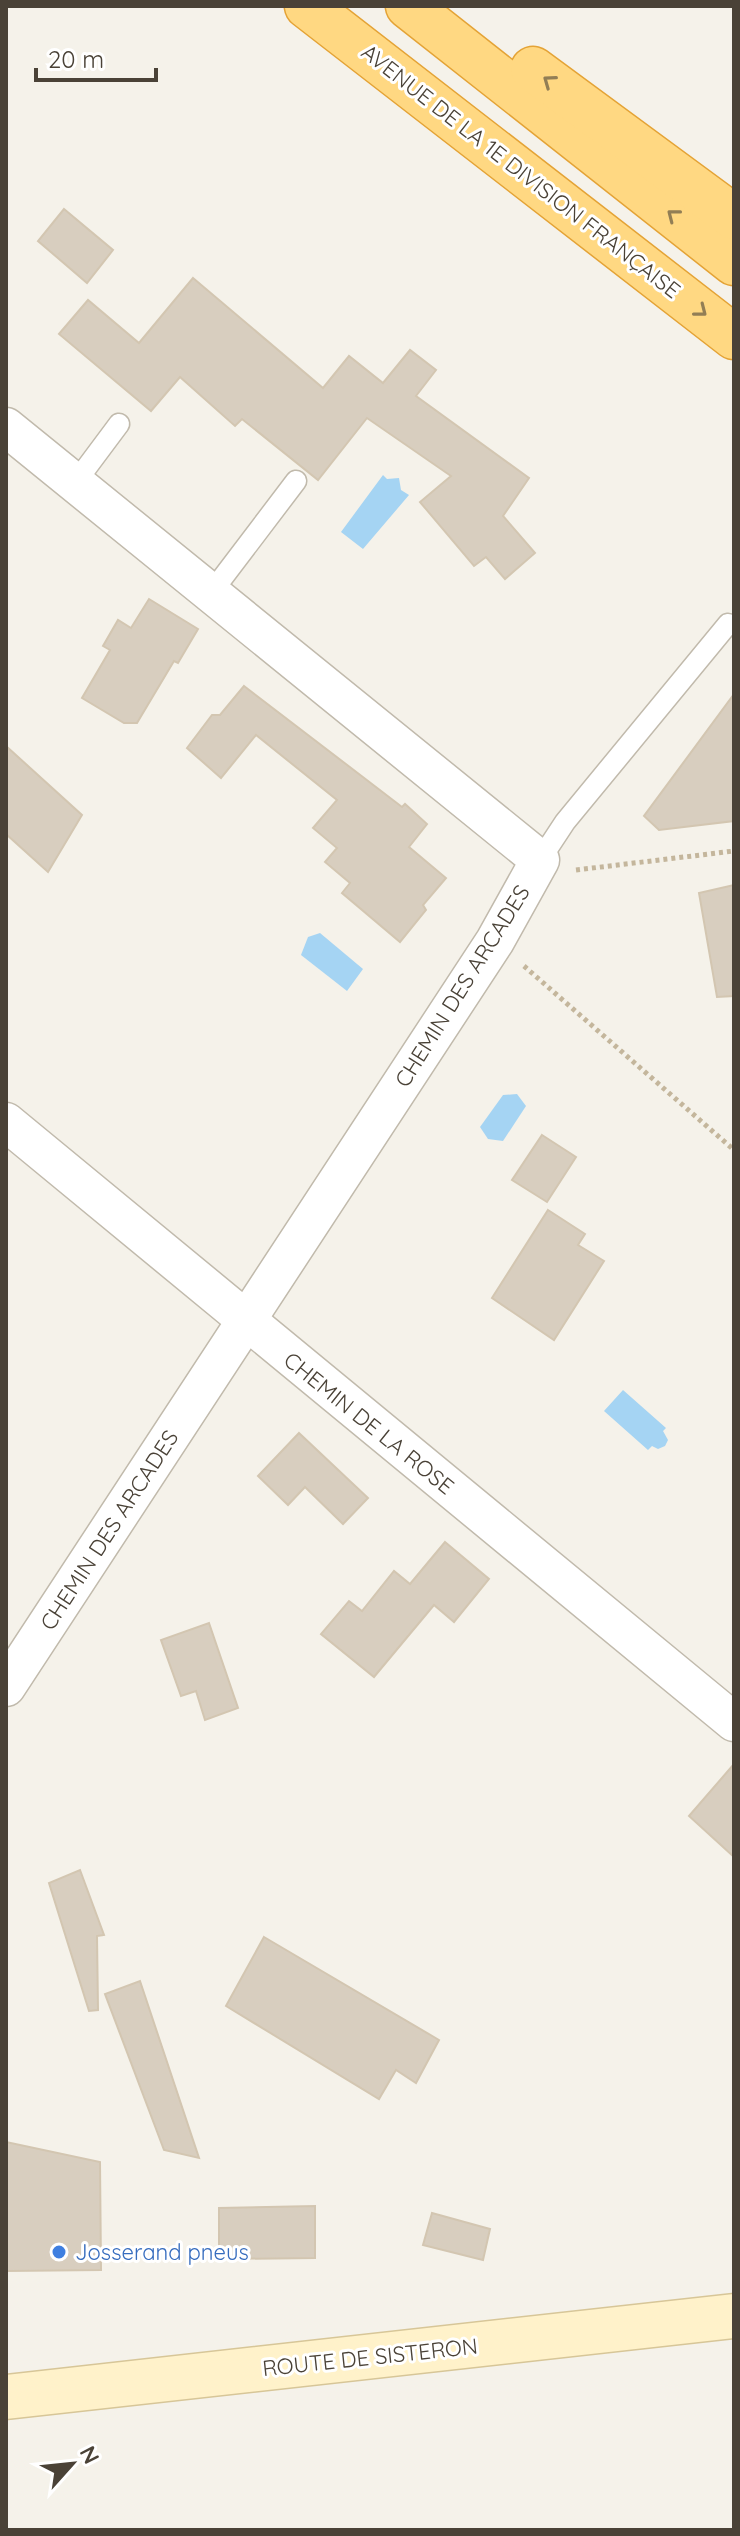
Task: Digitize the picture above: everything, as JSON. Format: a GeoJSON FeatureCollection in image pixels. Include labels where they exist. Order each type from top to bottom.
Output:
{"type":"FeatureCollection","features":[{"type":"Feature","properties":{"kind":"highway","name":"AVENUE DE LA 1E DIVISION FRANÇAISE"},"geometry":{"type":"LineString","coordinates":[[307,6],[734,337]]}},
{"type":"Feature","properties":{"kind":"highway"},"geometry":{"type":"LineString","coordinates":[[408,6],[734,263]]}},
{"type":"Feature","properties":{"kind":"highway"},"geometry":{"type":"LineString","coordinates":[[445,6],[734,217]]}},
{"type":"Feature","properties":{"kind":"main road","name":"ROUTE DE SISTERON"},"geometry":{"type":"LineString","coordinates":[[6,2397],[734,2316]]}},
{"type":"Feature","properties":{"kind":"street","name":"CHEMIN DES ARCADES"},"geometry":{"type":"LineString","coordinates":[[6,427],[540,860],[495,941],[6,1687]]}},
{"type":"Feature","properties":{"kind":"street","name":"CHEMIN DE LA ROSE"},"geometry":{"type":"LineString","coordinates":[[6,1122],[734,1722]]}},
{"type":"Feature","properties":{"kind":"lane"},"geometry":{"type":"LineString","coordinates":[[75,483],[119,424]]}},
{"type":"Feature","properties":{"kind":"lane"},"geometry":{"type":"LineString","coordinates":[[211,593],[296,481]]}},
{"type":"Feature","properties":{"kind":"lane"},"geometry":{"type":"LineString","coordinates":[[540,860],[565,822],[728,624]]}},
{"type":"Feature","properties":{"kind":"path"},"geometry":{"type":"LineString","coordinates":[[540,860],[580,871],[734,851]]}},
{"type":"Feature","properties":{"kind":"path"},"geometry":{"type":"LineString","coordinates":[[495,941],[734,1150]]}},
{"type":"Feature","properties":{"kind":"water"},"geometry":{"type":"Polygon","coordinates":[[[383,475],[387,479],[399,478],[401,490],[409,495],[363,549],[341,532],[383,475]]]}},
{"type":"Feature","properties":{"kind":"water"},"geometry":{"type":"Polygon","coordinates":[[[320,933],[363,969],[347,991],[301,955],[308,937],[320,933]]]}},
{"type":"Feature","properties":{"kind":"water"},"geometry":{"type":"Polygon","coordinates":[[[517,1094],[526,1106],[503,1141],[488,1139],[480,1127],[503,1095],[517,1094]]]}},
{"type":"Feature","properties":{"kind":"water"},"geometry":{"type":"Polygon","coordinates":[[[623,1390],[666,1428],[663,1431],[668,1440],[665,1446],[658,1449],[652,1446],[648,1450],[604,1411],[623,1390]]]}},
{"type":"Feature","properties":{"kind":"building"},"geometry":{"type":"Polygon","coordinates":[[[64,209],[113,250],[87,283],[38,241],[64,209]]]}},
{"type":"Feature","properties":{"kind":"building"},"geometry":{"type":"Polygon","coordinates":[[[193,278],[323,388],[349,356],[383,383],[410,350],[436,370],[416,396],[529,478],[503,516],[535,553],[505,579],[486,557],[474,566],[420,502],[451,476],[367,418],[318,480],[242,419],[235,426],[180,377],[151,411],[59,334],[88,300],[139,343],[193,278]]]}},
{"type":"Feature","properties":{"kind":"building"},"geometry":{"type":"Polygon","coordinates":[[[149,599],[198,629],[178,663],[174,661],[137,723],[124,723],[82,698],[110,650],[103,646],[118,620],[131,628],[149,599]]]}},
{"type":"Feature","properties":{"kind":"building"},"geometry":{"type":"Polygon","coordinates":[[[244,686],[402,807],[405,804],[427,824],[409,847],[446,878],[423,905],[426,910],[400,942],[342,893],[350,883],[325,862],[337,848],[313,828],[337,800],[256,735],[221,778],[187,748],[212,715],[220,715],[244,686]]]}},
{"type":"Feature","properties":{"kind":"building"},"geometry":{"type":"Polygon","coordinates":[[[734,694],[734,821],[659,830],[644,816],[734,694]]]}},
{"type":"Feature","properties":{"kind":"building"},"geometry":{"type":"Polygon","coordinates":[[[6,746],[82,815],[48,872],[6,834],[6,746]]]}},
{"type":"Feature","properties":{"kind":"building"},"geometry":{"type":"Polygon","coordinates":[[[734,885],[734,996],[717,997],[699,893],[734,885]]]}},
{"type":"Feature","properties":{"kind":"building"},"geometry":{"type":"Polygon","coordinates":[[[542,1135],[576,1157],[547,1202],[512,1180],[542,1135]]]}},
{"type":"Feature","properties":{"kind":"building"},"geometry":{"type":"Polygon","coordinates":[[[548,1210],[585,1234],[578,1245],[604,1261],[554,1340],[492,1298],[548,1210]]]}},
{"type":"Feature","properties":{"kind":"building"},"geometry":{"type":"Polygon","coordinates":[[[299,1433],[368,1498],[343,1524],[305,1487],[288,1505],[258,1476],[299,1433]]]}},
{"type":"Feature","properties":{"kind":"building"},"geometry":{"type":"Polygon","coordinates":[[[445,1542],[489,1579],[454,1622],[434,1605],[374,1677],[321,1634],[349,1601],[362,1611],[394,1571],[410,1584],[445,1542]]]}},
{"type":"Feature","properties":{"kind":"building"},"geometry":{"type":"Polygon","coordinates":[[[209,1623],[238,1708],[205,1720],[196,1691],[181,1696],[161,1640],[209,1623]]]}},
{"type":"Feature","properties":{"kind":"building"},"geometry":{"type":"Polygon","coordinates":[[[734,1764],[734,1857],[689,1816],[734,1764]]]}},
{"type":"Feature","properties":{"kind":"building"},"geometry":{"type":"Polygon","coordinates":[[[80,1870],[104,1935],[97,1936],[98,2010],[89,2011],[49,1883],[80,1870]]]}},
{"type":"Feature","properties":{"kind":"building"},"geometry":{"type":"Polygon","coordinates":[[[264,1937],[439,2040],[416,2083],[396,2070],[379,2099],[226,2006],[264,1937]]]}},
{"type":"Feature","properties":{"kind":"building"},"geometry":{"type":"Polygon","coordinates":[[[140,1981],[199,2158],[164,2150],[105,1994],[140,1981]]]}},
{"type":"Feature","properties":{"kind":"building"},"geometry":{"type":"Polygon","coordinates":[[[6,2142],[100,2162],[101,2270],[6,2271],[6,2142]]]}},
{"type":"Feature","properties":{"kind":"building"},"geometry":{"type":"Polygon","coordinates":[[[315,2206],[315,2258],[219,2259],[219,2208],[315,2206]]]}},
{"type":"Feature","properties":{"kind":"building"},"geometry":{"type":"Polygon","coordinates":[[[432,2213],[490,2229],[483,2260],[423,2245],[432,2213]]]}},
{"type":"Feature","properties":{"kind":"place","name":"Josserand pneus"},"geometry":{"type":"Point","coordinates":[59,2252]}}]}
